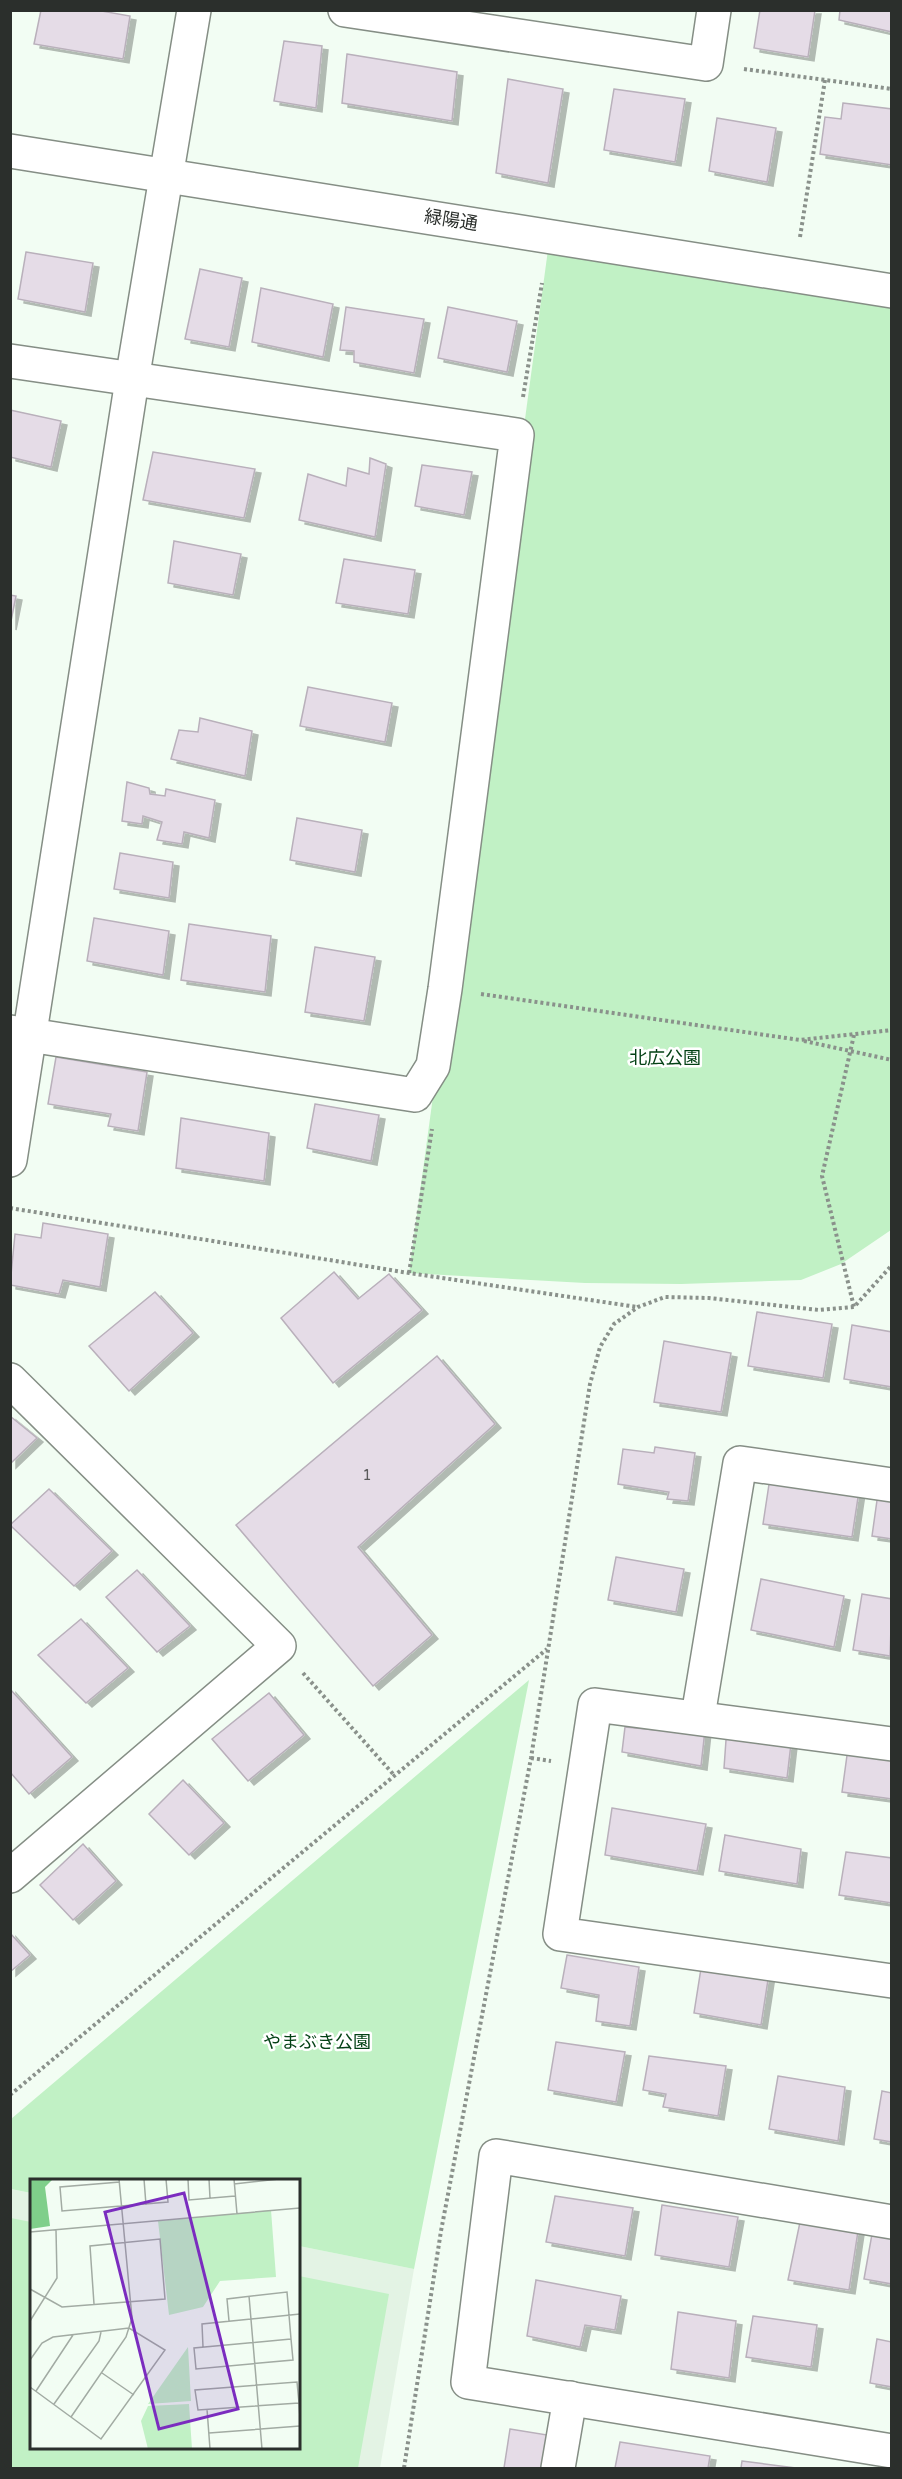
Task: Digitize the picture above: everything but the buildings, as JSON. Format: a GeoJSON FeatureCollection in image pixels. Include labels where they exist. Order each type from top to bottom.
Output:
{"type":"FeatureCollection","features":[{"type":"Feature","properties":{"kind":"street"},"geometry":{"type":"LineString","coordinates":[[10,1160],[21,1034],[168,177],[194,10]]}},
{"type":"Feature","properties":{"kind":"street"},"geometry":{"type":"LineString","coordinates":[[345,10],[462,19],[706,64],[714,10]]}},
{"type":"Feature","properties":{"kind":"street","name":"緑陽通"},"geometry":{"type":"LineString","coordinates":[[10,151],[891,291]]}},
{"type":"Feature","properties":{"kind":"street"},"geometry":{"type":"LineString","coordinates":[[10,362],[517,435],[445,989],[433,1066],[415,1095],[21,1034]]}},
{"type":"Feature","properties":{"kind":"street"},"geometry":{"type":"LineString","coordinates":[[10,1380],[279,1646],[10,1876]]}},
{"type":"Feature","properties":{"kind":"street"},"geometry":{"type":"LineString","coordinates":[[698,1716],[740,1463],[891,1485]]}},
{"type":"Feature","properties":{"kind":"street"},"geometry":{"type":"LineString","coordinates":[[891,1743],[698,1716],[595,1705],[560,1934],[891,1982]]}},
{"type":"Feature","properties":{"kind":"street"},"geometry":{"type":"LineString","coordinates":[[891,2222],[496,2156],[468,2382],[891,2451]]}},
{"type":"Feature","properties":{"kind":"street"},"geometry":{"type":"LineString","coordinates":[[558,2469],[570,2398]]}},
{"type":"Feature","properties":{"kind":"path"},"geometry":{"type":"LineString","coordinates":[[706,64],[891,89]]}},
{"type":"Feature","properties":{"kind":"path"},"geometry":{"type":"LineString","coordinates":[[800,237],[825,80]]}},
{"type":"Feature","properties":{"kind":"path"},"geometry":{"type":"LineString","coordinates":[[517,435],[542,283]]}},
{"type":"Feature","properties":{"kind":"path"},"geometry":{"type":"LineString","coordinates":[[445,989],[800,1040],[891,1060]]}},
{"type":"Feature","properties":{"kind":"path"},"geometry":{"type":"LineString","coordinates":[[800,1040],[891,1030]]}},
{"type":"Feature","properties":{"kind":"path"},"geometry":{"type":"LineString","coordinates":[[854,1035],[822,1176],[854,1307]]}},
{"type":"Feature","properties":{"kind":"path"},"geometry":{"type":"LineString","coordinates":[[409,1273],[434,1111],[415,1095]]}},
{"type":"Feature","properties":{"kind":"path"},"geometry":{"type":"LineString","coordinates":[[10,1208],[409,1273],[638,1307]]}},
{"type":"Feature","properties":{"kind":"path"},"geometry":{"type":"LineString","coordinates":[[279,1646],[394,1775]]}},
{"type":"Feature","properties":{"kind":"path"},"geometry":{"type":"LineString","coordinates":[[10,2095],[547,1649]]}},
{"type":"Feature","properties":{"kind":"shaded area"},"geometry":{"type":"Polygon","coordinates":[[[10,2189],[30,2193],[30,2449],[300,2449],[300,2246],[414,2269],[380,2468],[11,2468],[10,2189]]]}},
{"type":"Feature","properties":{"kind":"green space","name":"北広公園"},"geometry":{"type":"Polygon","coordinates":[[[550,235],[891,291],[891,1230],[841,1264],[801,1280],[681,1284],[585,1283],[409,1273],[550,235]]]}},
{"type":"Feature","properties":{"kind":"green space","name":"やまぶき公園"},"geometry":{"type":"Polygon","coordinates":[[[529,1680],[414,2269],[300,2246],[300,2179],[30,2179],[30,2193],[11,2189],[11,2119],[529,1680]]]}},
{"type":"Feature","properties":{"kind":"green space"},"geometry":{"type":"Polygon","coordinates":[[[11,2218],[30,2222],[30,2449],[300,2449],[300,2276],[389,2294],[358,2468],[11,2468],[11,2218]]]}}]}
